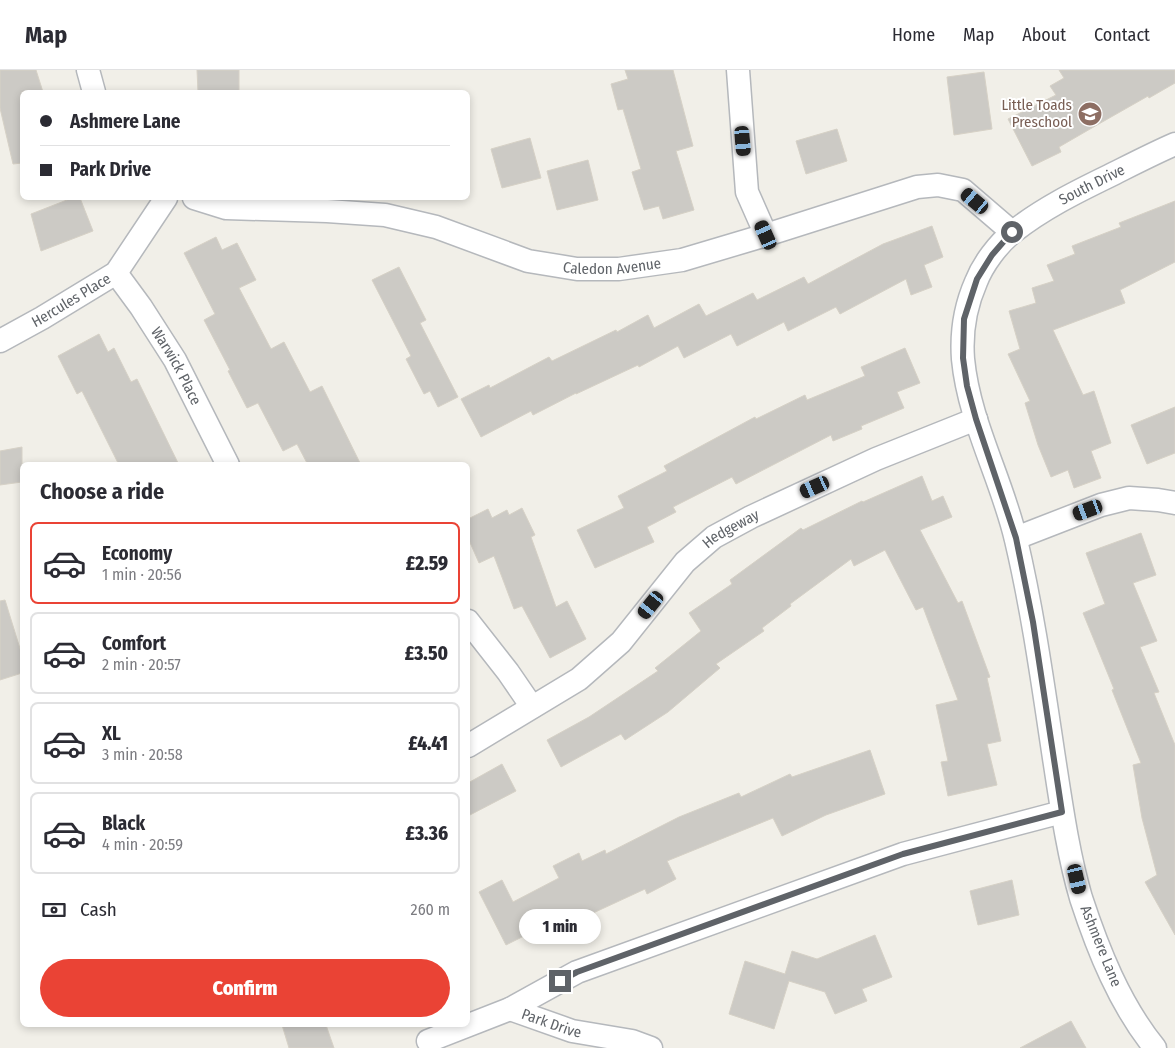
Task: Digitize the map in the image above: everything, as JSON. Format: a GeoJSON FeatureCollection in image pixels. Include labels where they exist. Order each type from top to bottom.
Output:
{"type":"FeatureCollection","features":[{"type":"Feature","properties":{"kind":"street"},"geometry":{"type":"LineString","coordinates":[[88,70],[93,90]]}},
{"type":"Feature","properties":{"kind":"street"},"geometry":{"type":"LineString","coordinates":[[738,70],[747,192],[766,235]]}},
{"type":"Feature","properties":{"kind":"street","name":"South Drive"},"geometry":{"type":"LineString","coordinates":[[1012,232],[1067,196],[1175,144]]}},
{"type":"Feature","properties":{"kind":"street","name":"Caledon Avenue"},"geometry":{"type":"LineString","coordinates":[[200,200],[226,208],[327,210],[385,215],[436,227],[528,260],[576,269],[619,269],[682,260],[917,187],[938,186],[963,190],[1012,232]]}},
{"type":"Feature","properties":{"kind":"street","name":"Hercules Place"},"geometry":{"type":"LineString","coordinates":[[0,340],[42,318],[116,273],[165,200]]}},
{"type":"Feature","properties":{"kind":"street","name":"Ashmere Lane"},"geometry":{"type":"LineString","coordinates":[[1012,232],[992,255],[977,279],[964,319],[963,358],[967,386],[976,419],[1016,538],[1033,622],[1062,812],[1081,896],[1101,952],[1120,994],[1139,1028],[1155,1048]]}},
{"type":"Feature","properties":{"kind":"street","name":"Warwick Place"},"geometry":{"type":"LineString","coordinates":[[116,273],[175,360],[226,462]]}},
{"type":"Feature","properties":{"kind":"street","name":"Hedgeway"},"geometry":{"type":"LineString","coordinates":[[470,745],[579,679],[621,642],[685,562],[714,537],[751,517],[876,459],[976,419]]}},
{"type":"Feature","properties":{"kind":"street"},"geometry":{"type":"LineString","coordinates":[[1016,538],[1102,505],[1129,498],[1175,503]]}},
{"type":"Feature","properties":{"kind":"street"},"geometry":{"type":"LineString","coordinates":[[470,624],[508,672],[532,707]]}},
{"type":"Feature","properties":{"kind":"street","name":"Park Drive"},"geometry":{"type":"LineString","coordinates":[[470,1025],[510,1009],[577,972],[875,864],[903,854],[1062,812]]}},
{"type":"Feature","properties":{"kind":"street","name":"Park Drive"},"geometry":{"type":"LineString","coordinates":[[510,1009],[572,1031],[632,1041],[651,1048]]}},
{"type":"Feature","properties":{"kind":"street","name":"Park Drive"},"geometry":{"type":"LineString","coordinates":[[428,1041],[464,1027]]}},
{"type":"Feature","properties":{"kind":"building"},"geometry":{"type":"Polygon","coordinates":[[[0,70],[36,70],[42,90],[20,90],[20,163],[13,164],[0,108],[0,70]]]}},
{"type":"Feature","properties":{"kind":"building"},"geometry":{"type":"Polygon","coordinates":[[[197,70],[239,70],[239,90],[198,90],[197,70]]]}},
{"type":"Feature","properties":{"kind":"building"},"geometry":{"type":"Polygon","coordinates":[[[625,70],[673,70],[693,146],[676,151],[694,210],[663,219],[659,206],[644,210],[632,172],[641,169],[623,109],[618,110],[611,84],[628,79],[625,70]]]}},
{"type":"Feature","properties":{"kind":"building"},"geometry":{"type":"Polygon","coordinates":[[[1059,70],[1175,70],[1175,83],[1149,98],[1148,96],[1059,147],[1061,152],[1032,166],[1008,119],[1056,95],[1050,86],[1064,78],[1059,70]]]}},
{"type":"Feature","properties":{"kind":"building"},"geometry":{"type":"Polygon","coordinates":[[[984,72],[992,129],[954,135],[947,77],[984,72]]]}},
{"type":"Feature","properties":{"kind":"building"},"geometry":{"type":"Polygon","coordinates":[[[837,129],[847,161],[806,174],[796,141],[837,129]]]}},
{"type":"Feature","properties":{"kind":"building"},"geometry":{"type":"Polygon","coordinates":[[[530,138],[541,178],[502,188],[491,149],[530,138]]]}},
{"type":"Feature","properties":{"kind":"building"},"geometry":{"type":"Polygon","coordinates":[[[588,160],[598,200],[557,210],[547,171],[588,160]]]}},
{"type":"Feature","properties":{"kind":"building"},"geometry":{"type":"Polygon","coordinates":[[[67,200],[81,200],[93,231],[41,251],[31,214],[67,200]]]}},
{"type":"Feature","properties":{"kind":"building"},"geometry":{"type":"Polygon","coordinates":[[[1175,201],[1175,262],[1120,290],[1125,303],[1053,330],[1083,395],[1094,391],[1111,443],[1091,451],[1101,478],[1074,488],[1068,470],[1051,477],[1038,445],[1025,403],[1030,401],[1008,354],[1020,349],[1009,311],[1036,303],[1032,288],[1054,281],[1047,265],[1075,254],[1072,246],[1121,227],[1119,223],[1175,201]]]}},
{"type":"Feature","properties":{"kind":"building"},"geometry":{"type":"Polygon","coordinates":[[[932,226],[943,257],[924,265],[932,287],[911,295],[906,279],[840,314],[836,307],[788,331],[784,322],[737,346],[731,334],[684,358],[678,346],[639,367],[638,365],[576,393],[533,415],[531,411],[481,437],[461,399],[489,385],[490,388],[549,357],[552,361],[616,330],[617,332],[648,315],[654,328],[699,304],[706,316],[753,293],[757,300],[804,277],[808,284],[883,244],[932,226]]]}},
{"type":"Feature","properties":{"kind":"building"},"geometry":{"type":"Polygon","coordinates":[[[216,237],[222,250],[237,243],[256,280],[239,288],[271,349],[284,342],[310,392],[322,386],[360,462],[306,462],[297,444],[283,451],[258,403],[247,408],[228,371],[230,370],[204,320],[215,314],[184,253],[216,237]]]}},
{"type":"Feature","properties":{"kind":"building"},"geometry":{"type":"Polygon","coordinates":[[[399,267],[426,320],[420,323],[458,397],[438,407],[430,391],[424,394],[406,359],[411,356],[372,280],[399,267]]]}},
{"type":"Feature","properties":{"kind":"building"},"geometry":{"type":"Polygon","coordinates":[[[99,334],[108,352],[114,348],[131,382],[137,379],[178,462],[118,462],[82,391],[77,394],[58,356],[99,334]]]}},
{"type":"Feature","properties":{"kind":"building"},"geometry":{"type":"Polygon","coordinates":[[[905,348],[920,383],[897,392],[904,408],[861,426],[862,429],[833,441],[831,435],[736,484],[732,477],[673,507],[676,512],[647,527],[654,542],[595,568],[577,530],[624,508],[618,496],[667,471],[664,466],[755,417],[756,419],[805,395],[807,400],[865,376],[861,367],[905,348]]]}},
{"type":"Feature","properties":{"kind":"building"},"geometry":{"type":"Polygon","coordinates":[[[1175,407],[1175,453],[1147,464],[1131,425],[1175,407]]]}},
{"type":"Feature","properties":{"kind":"building"},"geometry":{"type":"Polygon","coordinates":[[[22,447],[20,482],[0,485],[0,451],[22,447]]]}},
{"type":"Feature","properties":{"kind":"building"},"geometry":{"type":"Polygon","coordinates":[[[922,476],[932,501],[943,496],[952,517],[920,530],[958,603],[962,601],[990,677],[987,678],[1001,741],[987,744],[997,785],[948,796],[941,762],[948,761],[936,705],[958,700],[923,607],[916,610],[885,550],[854,566],[851,559],[790,604],[791,606],[762,628],[764,631],[716,664],[720,668],[668,712],[625,740],[621,734],[561,767],[547,740],[589,717],[658,671],[655,668],[701,631],[689,613],[732,584],[730,580],[801,528],[803,530],[862,501],[922,476]]]}},
{"type":"Feature","properties":{"kind":"building"},"geometry":{"type":"Polygon","coordinates":[[[522,508],[535,535],[531,537],[556,607],[567,601],[586,639],[550,658],[522,606],[514,609],[494,556],[479,563],[470,543],[470,518],[488,509],[492,518],[507,510],[509,515],[522,508]]]}},
{"type":"Feature","properties":{"kind":"building"},"geometry":{"type":"Polygon","coordinates":[[[1141,533],[1156,575],[1133,583],[1157,641],[1140,647],[1159,692],[1154,693],[1175,745],[1175,935],[1145,882],[1157,875],[1142,818],[1133,765],[1141,763],[1112,690],[1114,689],[1083,613],[1105,604],[1086,553],[1141,533]]]}},
{"type":"Feature","properties":{"kind":"building"},"geometry":{"type":"Polygon","coordinates":[[[5,600],[20,649],[20,674],[0,680],[0,601],[5,600]]]}},
{"type":"Feature","properties":{"kind":"building"},"geometry":{"type":"Polygon","coordinates":[[[870,750],[885,794],[826,815],[782,836],[773,818],[667,861],[676,879],[647,894],[645,889],[578,920],[574,911],[506,945],[479,892],[502,880],[513,902],[559,878],[553,866],[579,853],[582,861],[605,850],[606,854],[679,817],[739,793],[741,797],[790,774],[792,777],[870,750]]]}},
{"type":"Feature","properties":{"kind":"building"},"geometry":{"type":"Polygon","coordinates":[[[502,764],[516,791],[470,815],[470,782],[502,764]]]}},
{"type":"Feature","properties":{"kind":"building"},"geometry":{"type":"Polygon","coordinates":[[[1012,880],[1019,915],[978,925],[970,891],[1012,880]]]}},
{"type":"Feature","properties":{"kind":"building"},"geometry":{"type":"Polygon","coordinates":[[[875,935],[892,977],[862,989],[867,1001],[835,1014],[825,992],[789,981],[774,1029],[729,1014],[745,961],[785,974],[792,951],[817,959],[875,935]]]}},
{"type":"Feature","properties":{"kind":"building"},"geometry":{"type":"Polygon","coordinates":[[[1071,1021],[1086,1048],[1020,1048],[1071,1021]]]}},
{"type":"Feature","properties":{"kind":"building"},"geometry":{"type":"Polygon","coordinates":[[[283,1027],[327,1027],[334,1048],[289,1048],[283,1027]]]}},
{"type":"Feature","properties":{"kind":"place","name":"Little Toads Preschool"},"geometry":{"type":"Point","coordinates":[1090,114]}},
{"type":"Feature","properties":{"kind":"route"},"geometry":{"type":"LineString","coordinates":[[560,981],[577,972],[903,854],[1062,812],[1033,622],[1016,538],[976,419],[967,386],[963,358],[964,319],[977,279],[992,255],[1012,232]]}}]}
